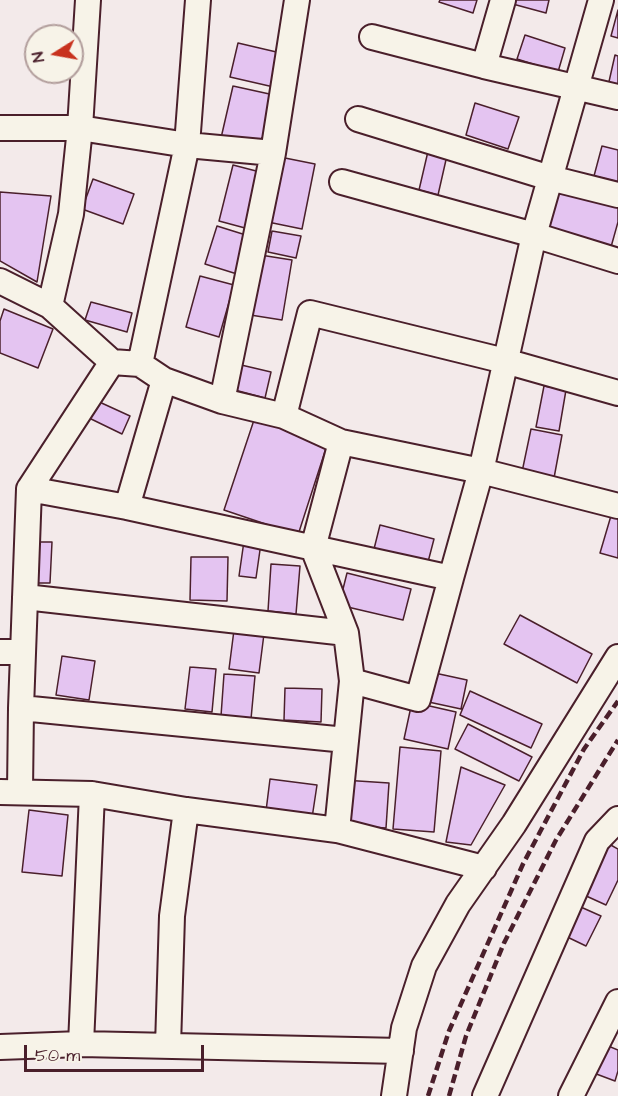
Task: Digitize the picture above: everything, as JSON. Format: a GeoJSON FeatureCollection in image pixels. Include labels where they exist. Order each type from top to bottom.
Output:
{"type":"FeatureCollection","features":[{"type":"Feature","properties":{"kind":"street"},"geometry":{"type":"LineString","coordinates":[[50,306],[71,214],[80,128],[88,0]]}},
{"type":"Feature","properties":{"kind":"street"},"geometry":{"type":"LineString","coordinates":[[140,364],[187,145],[198,0]]}},
{"type":"Feature","properties":{"kind":"street"},"geometry":{"type":"LineString","coordinates":[[222,401],[273,153],[297,0]]}},
{"type":"Feature","properties":{"kind":"street"},"geometry":{"type":"LineString","coordinates":[[484,66],[503,0]]}},
{"type":"Feature","properties":{"kind":"street"},"geometry":{"type":"LineString","coordinates":[[352,681],[418,699],[481,471],[534,235],[601,0]]}},
{"type":"Feature","properties":{"kind":"street"},"geometry":{"type":"LineString","coordinates":[[372,37],[618,97]]}},
{"type":"Feature","properties":{"kind":"street"},"geometry":{"type":"LineString","coordinates":[[358,119],[550,178],[618,195]]}},
{"type":"Feature","properties":{"kind":"street"},"geometry":{"type":"LineString","coordinates":[[0,128],[80,128],[187,145],[273,153]]}},
{"type":"Feature","properties":{"kind":"street"},"geometry":{"type":"LineString","coordinates":[[342,182],[534,235],[618,261]]}},
{"type":"Feature","properties":{"kind":"street"},"geometry":{"type":"LineString","coordinates":[[3,290],[50,306],[112,362],[140,364],[164,380],[222,401],[284,416],[341,442],[481,471],[618,506]]}},
{"type":"Feature","properties":{"kind":"street"},"geometry":{"type":"LineString","coordinates":[[284,416],[310,313],[505,361],[618,393]]}},
{"type":"Feature","properties":{"kind":"street"},"geometry":{"type":"LineString","coordinates":[[112,362],[29,489],[25,597],[11,652],[21,708],[10,791],[92,794],[186,810],[337,830],[484,868]]}},
{"type":"Feature","properties":{"kind":"street"},"geometry":{"type":"LineString","coordinates":[[127,507],[164,380]]}},
{"type":"Feature","properties":{"kind":"street"},"geometry":{"type":"LineString","coordinates":[[337,830],[352,681],[346,633],[313,548],[341,442]]}},
{"type":"Feature","properties":{"kind":"street"},"geometry":{"type":"LineString","coordinates":[[29,489],[127,507],[451,578]]}},
{"type":"Feature","properties":{"kind":"street"},"geometry":{"type":"LineString","coordinates":[[25,597],[346,633]]}},
{"type":"Feature","properties":{"kind":"street"},"geometry":{"type":"LineString","coordinates":[[394,1096],[404,1028],[424,966],[458,904],[514,824],[618,657]]}},
{"type":"Feature","properties":{"kind":"street"},"geometry":{"type":"LineString","coordinates":[[21,708],[346,740]]}},
{"type":"Feature","properties":{"kind":"street"},"geometry":{"type":"LineString","coordinates":[[81,1044],[92,794]]}},
{"type":"Feature","properties":{"kind":"street"},"geometry":{"type":"LineString","coordinates":[[168,1046],[172,916],[186,810]]}},
{"type":"Feature","properties":{"kind":"street"},"geometry":{"type":"LineString","coordinates":[[485,1096],[597,841],[618,819]]}},
{"type":"Feature","properties":{"kind":"street"},"geometry":{"type":"LineString","coordinates":[[571,1096],[618,1002]]}},
{"type":"Feature","properties":{"kind":"street"},"geometry":{"type":"LineString","coordinates":[[0,1047],[81,1044],[400,1051]]}},
{"type":"Feature","properties":{"kind":"building"},"geometry":{"type":"Polygon","coordinates":[[[440,0],[477,0],[473,13],[439,2],[440,0]]]}},
{"type":"Feature","properties":{"kind":"building"},"geometry":{"type":"Polygon","coordinates":[[[509,0],[549,0],[546,13],[509,3],[509,0]]]}},
{"type":"Feature","properties":{"kind":"building"},"geometry":{"type":"Polygon","coordinates":[[[618,10],[618,38],[611,36],[618,10]]]}},
{"type":"Feature","properties":{"kind":"building"},"geometry":{"type":"Polygon","coordinates":[[[525,35],[565,48],[558,72],[517,59],[525,35]]]}},
{"type":"Feature","properties":{"kind":"building"},"geometry":{"type":"Polygon","coordinates":[[[238,43],[285,54],[278,88],[230,77],[238,43]]]}},
{"type":"Feature","properties":{"kind":"building"},"geometry":{"type":"Polygon","coordinates":[[[615,55],[618,56],[618,88],[608,86],[615,55]]]}},
{"type":"Feature","properties":{"kind":"building"},"geometry":{"type":"Polygon","coordinates":[[[233,86],[274,95],[263,148],[221,138],[233,86]]]}},
{"type":"Feature","properties":{"kind":"building"},"geometry":{"type":"Polygon","coordinates":[[[475,103],[519,117],[508,149],[466,135],[475,103]]]}},
{"type":"Feature","properties":{"kind":"building"},"geometry":{"type":"Polygon","coordinates":[[[602,146],[618,150],[618,182],[594,176],[602,146]]]}},
{"type":"Feature","properties":{"kind":"building"},"geometry":{"type":"Polygon","coordinates":[[[429,147],[448,151],[438,195],[419,190],[429,147]]]}},
{"type":"Feature","properties":{"kind":"building"},"geometry":{"type":"Polygon","coordinates":[[[275,156],[315,164],[302,229],[263,221],[275,156]]]}},
{"type":"Feature","properties":{"kind":"building"},"geometry":{"type":"Polygon","coordinates":[[[233,165],[260,172],[245,228],[219,221],[233,165]]]}},
{"type":"Feature","properties":{"kind":"building"},"geometry":{"type":"Polygon","coordinates":[[[93,179],[134,194],[123,224],[82,209],[93,179]]]}},
{"type":"Feature","properties":{"kind":"building"},"geometry":{"type":"Polygon","coordinates":[[[558,187],[618,202],[618,222],[611,247],[544,226],[558,187]]]}},
{"type":"Feature","properties":{"kind":"building"},"geometry":{"type":"Polygon","coordinates":[[[0,192],[51,196],[37,282],[0,261],[0,192]]]}},
{"type":"Feature","properties":{"kind":"building"},"geometry":{"type":"Polygon","coordinates":[[[217,226],[249,236],[237,274],[205,264],[217,226]]]}},
{"type":"Feature","properties":{"kind":"building"},"geometry":{"type":"Polygon","coordinates":[[[272,231],[301,236],[296,258],[268,252],[272,231]]]}},
{"type":"Feature","properties":{"kind":"building"},"geometry":{"type":"Polygon","coordinates":[[[254,254],[292,260],[282,320],[244,314],[254,254]]]}},
{"type":"Feature","properties":{"kind":"building"},"geometry":{"type":"Polygon","coordinates":[[[200,276],[234,285],[219,337],[186,327],[200,276]]]}},
{"type":"Feature","properties":{"kind":"building"},"geometry":{"type":"Polygon","coordinates":[[[91,302],[132,313],[127,332],[85,320],[91,302]]]}},
{"type":"Feature","properties":{"kind":"building"},"geometry":{"type":"Polygon","coordinates":[[[4,309],[53,329],[38,368],[0,353],[0,321],[4,309]]]}},
{"type":"Feature","properties":{"kind":"building"},"geometry":{"type":"Polygon","coordinates":[[[237,364],[271,372],[265,398],[231,389],[237,364]]]}},
{"type":"Feature","properties":{"kind":"building"},"geometry":{"type":"Polygon","coordinates":[[[544,386],[566,390],[559,431],[536,427],[544,386]]]}},
{"type":"Feature","properties":{"kind":"building"},"geometry":{"type":"Polygon","coordinates":[[[95,400],[130,416],[122,434],[87,417],[95,400]]]}},
{"type":"Feature","properties":{"kind":"building"},"geometry":{"type":"Polygon","coordinates":[[[255,417],[328,442],[298,535],[224,510],[255,417]]]}},
{"type":"Feature","properties":{"kind":"building"},"geometry":{"type":"Polygon","coordinates":[[[531,429],[562,435],[554,478],[522,472],[531,429]]]}},
{"type":"Feature","properties":{"kind":"building"},"geometry":{"type":"Polygon","coordinates":[[[613,509],[618,511],[618,558],[600,553],[613,509]]]}},
{"type":"Feature","properties":{"kind":"building"},"geometry":{"type":"Polygon","coordinates":[[[380,525],[434,539],[428,562],[374,549],[380,525]]]}},
{"type":"Feature","properties":{"kind":"building"},"geometry":{"type":"Polygon","coordinates":[[[244,541],[261,543],[256,578],[239,576],[244,541]]]}},
{"type":"Feature","properties":{"kind":"building"},"geometry":{"type":"Polygon","coordinates":[[[34,542],[52,542],[50,583],[33,583],[34,542]]]}},
{"type":"Feature","properties":{"kind":"building"},"geometry":{"type":"Polygon","coordinates":[[[191,557],[228,557],[227,601],[190,600],[191,557]]]}},
{"type":"Feature","properties":{"kind":"building"},"geometry":{"type":"Polygon","coordinates":[[[271,564],[300,566],[296,614],[268,611],[271,564]]]}},
{"type":"Feature","properties":{"kind":"building"},"geometry":{"type":"Polygon","coordinates":[[[347,573],[411,589],[403,620],[339,605],[347,573]]]}},
{"type":"Feature","properties":{"kind":"building"},"geometry":{"type":"Polygon","coordinates":[[[520,615],[592,654],[577,683],[504,644],[520,615]]]}},
{"type":"Feature","properties":{"kind":"building"},"geometry":{"type":"Polygon","coordinates":[[[234,630],[264,634],[259,673],[229,669],[234,630]]]}},
{"type":"Feature","properties":{"kind":"building"},"geometry":{"type":"Polygon","coordinates":[[[62,656],[95,661],[89,700],[56,695],[62,656]]]}},
{"type":"Feature","properties":{"kind":"building"},"geometry":{"type":"Polygon","coordinates":[[[190,667],[216,669],[212,712],[185,709],[190,667]]]}},
{"type":"Feature","properties":{"kind":"building"},"geometry":{"type":"Polygon","coordinates":[[[430,672],[467,680],[461,709],[424,701],[430,672]]]}},
{"type":"Feature","properties":{"kind":"building"},"geometry":{"type":"Polygon","coordinates":[[[224,674],[255,676],[251,719],[221,716],[224,674]]]}},
{"type":"Feature","properties":{"kind":"building"},"geometry":{"type":"Polygon","coordinates":[[[285,688],[322,689],[321,722],[284,720],[285,688]]]}},
{"type":"Feature","properties":{"kind":"building"},"geometry":{"type":"Polygon","coordinates":[[[470,691],[542,724],[531,748],[460,715],[470,691]]]}},
{"type":"Feature","properties":{"kind":"building"},"geometry":{"type":"Polygon","coordinates":[[[412,702],[456,712],[448,749],[404,739],[412,702]]]}},
{"type":"Feature","properties":{"kind":"building"},"geometry":{"type":"Polygon","coordinates":[[[468,724],[532,757],[519,781],[455,749],[468,724]]]}},
{"type":"Feature","properties":{"kind":"building"},"geometry":{"type":"Polygon","coordinates":[[[400,747],[441,751],[434,832],[393,829],[400,747]]]}},
{"type":"Feature","properties":{"kind":"building"},"geometry":{"type":"Polygon","coordinates":[[[461,767],[505,785],[471,845],[446,842],[461,767]]]}},
{"type":"Feature","properties":{"kind":"building"},"geometry":{"type":"Polygon","coordinates":[[[270,779],[317,785],[312,818],[266,811],[270,779]]]}},
{"type":"Feature","properties":{"kind":"building"},"geometry":{"type":"Polygon","coordinates":[[[343,780],[389,783],[386,828],[339,825],[343,780]]]}},
{"type":"Feature","properties":{"kind":"building"},"geometry":{"type":"Polygon","coordinates":[[[29,810],[68,815],[62,876],[22,872],[29,810]]]}},
{"type":"Feature","properties":{"kind":"building"},"geometry":{"type":"Polygon","coordinates":[[[609,844],[618,849],[618,880],[606,905],[584,895],[609,844]]]}},
{"type":"Feature","properties":{"kind":"building"},"geometry":{"type":"Polygon","coordinates":[[[574,904],[601,916],[586,946],[561,934],[574,904]]]}},
{"type":"Feature","properties":{"kind":"building"},"geometry":{"type":"Polygon","coordinates":[[[601,1043],[618,1050],[618,1071],[615,1081],[591,1072],[601,1043]]]}},
{"type":"Feature","properties":{"kind":"railway"},"geometry":{"type":"LineString","coordinates":[[428,1096],[449,1031],[523,864],[584,749],[618,701]]}},
{"type":"Feature","properties":{"kind":"railway"},"geometry":{"type":"LineString","coordinates":[[449,1096],[466,1036],[504,943],[556,840],[618,740]]}}]}
